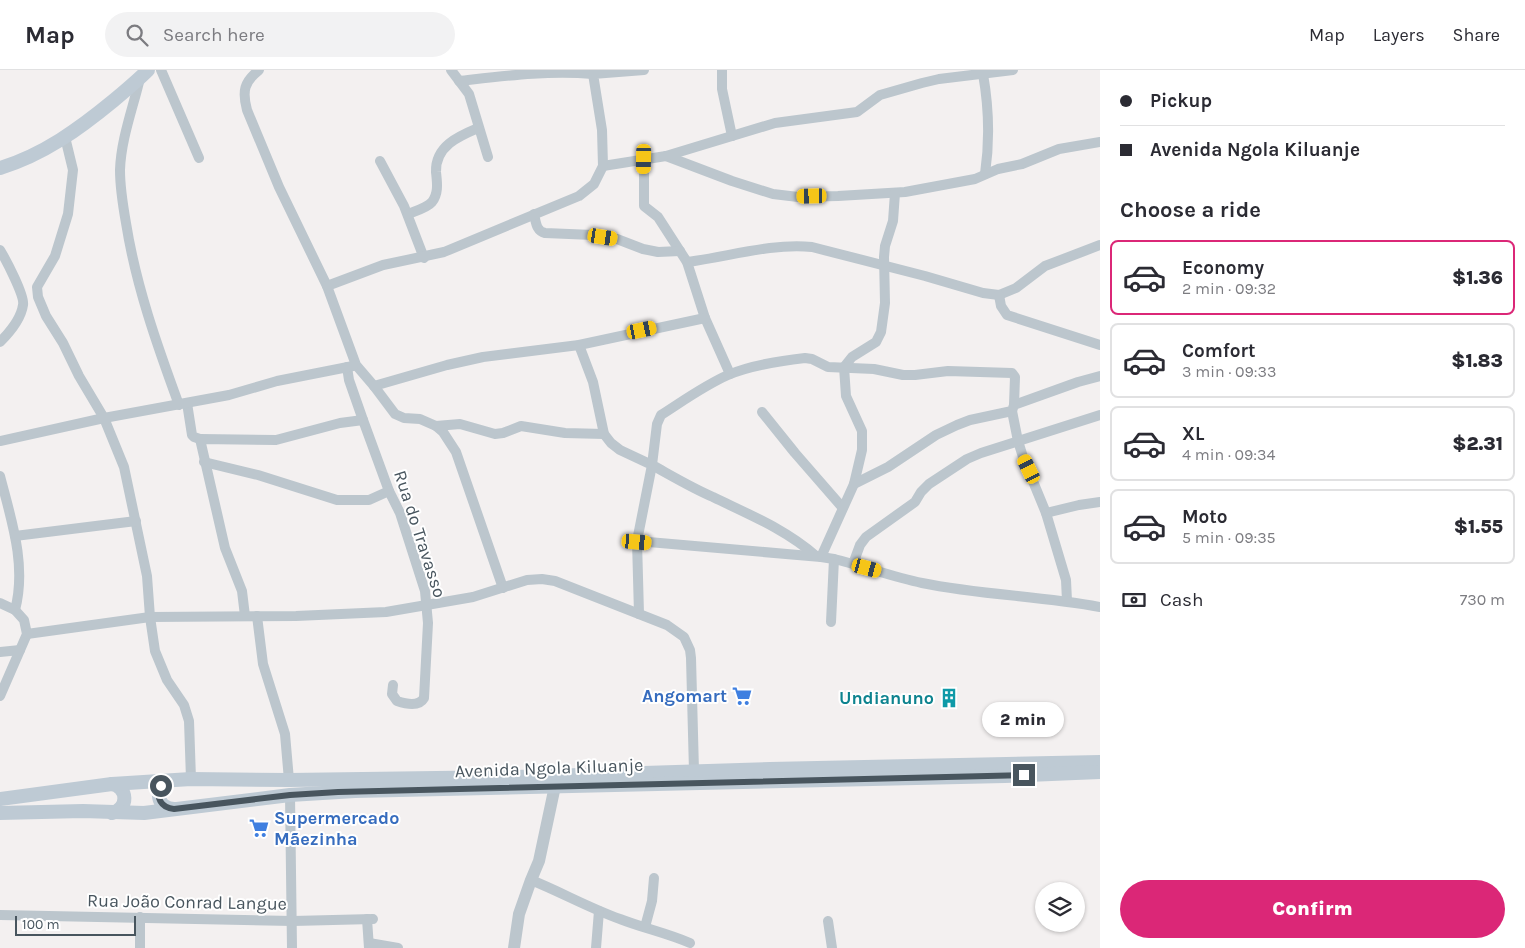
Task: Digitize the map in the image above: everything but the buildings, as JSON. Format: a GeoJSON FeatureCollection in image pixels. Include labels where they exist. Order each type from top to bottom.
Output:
{"type":"FeatureCollection","features":[{"type":"Feature","properties":{"kind":"main road"},"geometry":{"type":"LineString","coordinates":[[2,161],[36,154],[65,137],[90,119],[142,73]]}},
{"type":"Feature","properties":{"kind":"main road"},"geometry":{"type":"LineString","coordinates":[[2,161],[68,126],[142,73]]}},
{"type":"Feature","properties":{"kind":"main road","name":"Avenida Ngola Kiluanje"},"geometry":{"type":"LineString","coordinates":[[0,799],[112,784],[191,779],[289,780],[505,777],[1100,762]]}},
{"type":"Feature","properties":{"kind":"main road","name":"Avenida Ngola Kiluanje"},"geometry":{"type":"LineString","coordinates":[[0,813],[74,811],[144,813],[290,795],[355,791],[1100,772]]}},
{"type":"Feature","properties":{"kind":"main road"},"geometry":{"type":"LineString","coordinates":[[169,781],[161,786],[158,795],[165,807],[174,809]]}},
{"type":"Feature","properties":{"kind":"main road"},"geometry":{"type":"LineString","coordinates":[[112,784],[120,788],[125,796],[125,800],[121,809],[112,813]]}},
{"type":"Feature","properties":{"kind":"street"},"geometry":{"type":"LineString","coordinates":[[161,70],[199,158]]}},
{"type":"Feature","properties":{"kind":"street","name":"Rua do Travasso"},"geometry":{"type":"LineString","coordinates":[[259,70],[246,83],[244,98],[247,110],[279,187],[327,286],[352,366],[352,386],[390,492],[400,513],[428,606],[424,698],[416,704],[396,702],[392,694],[393,685]]}},
{"type":"Feature","properties":{"kind":"street"},"geometry":{"type":"LineString","coordinates":[[451,70],[469,94],[488,157]]}},
{"type":"Feature","properties":{"kind":"street"},"geometry":{"type":"LineString","coordinates":[[459,81],[541,72],[568,71],[593,74],[644,70]]}},
{"type":"Feature","properties":{"kind":"street"},"geometry":{"type":"LineString","coordinates":[[722,70],[722,89],[732,136]]}},
{"type":"Feature","properties":{"kind":"street"},"geometry":{"type":"LineString","coordinates":[[603,166],[666,156],[767,125],[796,119],[857,112],[880,95],[940,79],[1013,70]]}},
{"type":"Feature","properties":{"kind":"street"},"geometry":{"type":"LineString","coordinates":[[142,73],[123,146],[120,171],[121,196],[134,269],[152,332],[183,404],[192,435],[194,438],[200,439],[276,440],[340,423],[363,420]]}},
{"type":"Feature","properties":{"kind":"street"},"geometry":{"type":"LineString","coordinates":[[327,286],[382,265],[424,258],[444,252],[579,196],[594,184],[603,166],[602,130],[593,74]]}},
{"type":"Feature","properties":{"kind":"street"},"geometry":{"type":"LineString","coordinates":[[982,74],[988,100],[989,129],[986,174]]}},
{"type":"Feature","properties":{"kind":"street"},"geometry":{"type":"LineString","coordinates":[[408,214],[429,204],[434,199],[437,188],[438,161],[445,147],[454,138],[478,128]]}},
{"type":"Feature","properties":{"kind":"street"},"geometry":{"type":"LineString","coordinates":[[65,137],[73,170],[68,214],[55,256],[37,287],[37,293],[39,303],[104,418],[124,467],[147,576],[155,651],[159,664],[186,711],[190,736],[191,779]]}},
{"type":"Feature","properties":{"kind":"street"},"geometry":{"type":"LineString","coordinates":[[666,156],[773,194],[830,196],[895,193],[974,179],[998,169],[1031,161],[1059,149],[1100,142]]}},
{"type":"Feature","properties":{"kind":"street"},"geometry":{"type":"LineString","coordinates":[[644,159],[644,206],[658,217],[687,262],[705,318],[730,374]]}},
{"type":"Feature","properties":{"kind":"street"},"geometry":{"type":"LineString","coordinates":[[380,161],[408,214],[424,258]]}},
{"type":"Feature","properties":{"kind":"street"},"geometry":{"type":"LineString","coordinates":[[819,556],[854,484],[862,450],[862,431],[846,396],[844,367],[852,357],[876,342],[881,332],[885,303],[885,246],[894,212],[895,193]]}},
{"type":"Feature","properties":{"kind":"street"},"geometry":{"type":"LineString","coordinates":[[534,214],[541,232],[593,235],[617,239],[643,249],[658,252],[680,251]]}},
{"type":"Feature","properties":{"kind":"street"},"geometry":{"type":"LineString","coordinates":[[687,262],[725,257],[761,249],[796,246],[812,248],[925,276],[982,294],[999,295],[1016,288],[1045,266],[1100,245]]}},
{"type":"Feature","properties":{"kind":"street"},"geometry":{"type":"LineString","coordinates":[[0,250],[22,296],[23,305],[18,318],[0,342]]}},
{"type":"Feature","properties":{"kind":"street"},"geometry":{"type":"LineString","coordinates":[[22,296],[37,293]]}},
{"type":"Feature","properties":{"kind":"street"},"geometry":{"type":"LineString","coordinates":[[999,295],[1001,306],[1007,315],[1100,345]]}},
{"type":"Feature","properties":{"kind":"street"},"geometry":{"type":"LineString","coordinates":[[374,386],[448,364],[483,357],[579,345],[705,318]]}},
{"type":"Feature","properties":{"kind":"street"},"geometry":{"type":"LineString","coordinates":[[579,345],[593,382],[604,434],[611,444],[652,464],[711,497],[781,529],[819,556]]}},
{"type":"Feature","properties":{"kind":"street"},"geometry":{"type":"LineString","coordinates":[[639,614],[637,542],[652,464],[657,424],[661,415],[715,381],[730,374],[747,368],[805,358],[812,359],[828,367],[874,368],[903,375],[948,371],[1010,372],[1016,377],[1013,408],[1018,441],[1046,513],[1066,580],[1067,601]]}},
{"type":"Feature","properties":{"kind":"street"},"geometry":{"type":"LineString","coordinates":[[0,441],[104,418],[229,395],[277,381],[352,366],[374,386],[397,416],[420,419],[436,426],[456,452],[503,588]]}},
{"type":"Feature","properties":{"kind":"street"},"geometry":{"type":"LineString","coordinates":[[854,484],[888,467],[936,435],[958,425],[1013,408],[1078,382],[1100,376]]}},
{"type":"Feature","properties":{"kind":"street"},"geometry":{"type":"LineString","coordinates":[[762,412],[842,508]]}},
{"type":"Feature","properties":{"kind":"street"},"geometry":{"type":"LineString","coordinates":[[853,564],[860,545],[866,537],[915,502],[929,484],[968,459],[1100,414]]}},
{"type":"Feature","properties":{"kind":"street"},"geometry":{"type":"LineString","coordinates":[[436,426],[460,424],[495,434],[521,426],[565,433],[604,434]]}},
{"type":"Feature","properties":{"kind":"street"},"geometry":{"type":"LineString","coordinates":[[200,439],[225,548],[242,591],[245,616]]}},
{"type":"Feature","properties":{"kind":"street"},"geometry":{"type":"LineString","coordinates":[[204,462],[258,475],[337,500],[370,500],[390,492]]}},
{"type":"Feature","properties":{"kind":"street"},"geometry":{"type":"LineString","coordinates":[[0,476],[15,536],[20,572],[15,610]]}},
{"type":"Feature","properties":{"kind":"street"},"geometry":{"type":"LineString","coordinates":[[1046,513],[1100,502]]}},
{"type":"Feature","properties":{"kind":"street"},"geometry":{"type":"LineString","coordinates":[[15,536],[136,521]]}},
{"type":"Feature","properties":{"kind":"street"},"geometry":{"type":"LineString","coordinates":[[637,542],[819,556],[921,583],[1067,601],[1100,607]]}},
{"type":"Feature","properties":{"kind":"street"},"geometry":{"type":"LineString","coordinates":[[831,622],[834,559]]}},
{"type":"Feature","properties":{"kind":"street"},"geometry":{"type":"LineString","coordinates":[[27,634],[150,617],[330,616],[386,612],[473,597],[527,580],[555,580],[667,625],[684,638],[691,658],[694,771]]}},
{"type":"Feature","properties":{"kind":"street"},"geometry":{"type":"LineString","coordinates":[[0,603],[15,610],[24,620],[27,634],[0,696]]}},
{"type":"Feature","properties":{"kind":"street"},"geometry":{"type":"LineString","coordinates":[[257,616],[263,664],[285,734],[289,780]]}},
{"type":"Feature","properties":{"kind":"street"},"geometry":{"type":"LineString","coordinates":[[0,652],[20,650]]}},
{"type":"Feature","properties":{"kind":"street"},"geometry":{"type":"LineString","coordinates":[[514,948],[519,914],[539,861],[555,786]]}},
{"type":"Feature","properties":{"kind":"street"},"geometry":{"type":"LineString","coordinates":[[290,795],[292,948]]}},
{"type":"Feature","properties":{"kind":"street"},"geometry":{"type":"LineString","coordinates":[[645,927],[652,901],[654,878]]}},
{"type":"Feature","properties":{"kind":"street"},"geometry":{"type":"LineString","coordinates":[[531,880],[599,911],[667,933],[690,943]]}},
{"type":"Feature","properties":{"kind":"street"},"geometry":{"type":"LineString","coordinates":[[596,948],[599,911]]}},
{"type":"Feature","properties":{"kind":"street","name":"Rua João Conrad Langue"},"geometry":{"type":"LineString","coordinates":[[0,915],[293,921],[370,919],[369,945]]}},
{"type":"Feature","properties":{"kind":"street"},"geometry":{"type":"LineString","coordinates":[[140,917],[140,948]]}},
{"type":"Feature","properties":{"kind":"street"},"geometry":{"type":"LineString","coordinates":[[828,921],[832,948]]}},
{"type":"Feature","properties":{"kind":"street"},"geometry":{"type":"LineString","coordinates":[[369,945],[398,948]]}},
{"type":"Feature","properties":{"kind":"place","name":"Angomart"},"geometry":{"type":"Point","coordinates":[742,696]}},
{"type":"Feature","properties":{"kind":"place","name":"Undianuno"},"geometry":{"type":"Point","coordinates":[949,698]}},
{"type":"Feature","properties":{"kind":"place","name":"Supermercado Mãezinha"},"geometry":{"type":"Point","coordinates":[259,828]}},
{"type":"Feature","properties":{"kind":"route"},"geometry":{"type":"LineString","coordinates":[[161,786],[158,795],[161,803],[165,807],[174,809],[322,792],[1024,775]]}}]}
